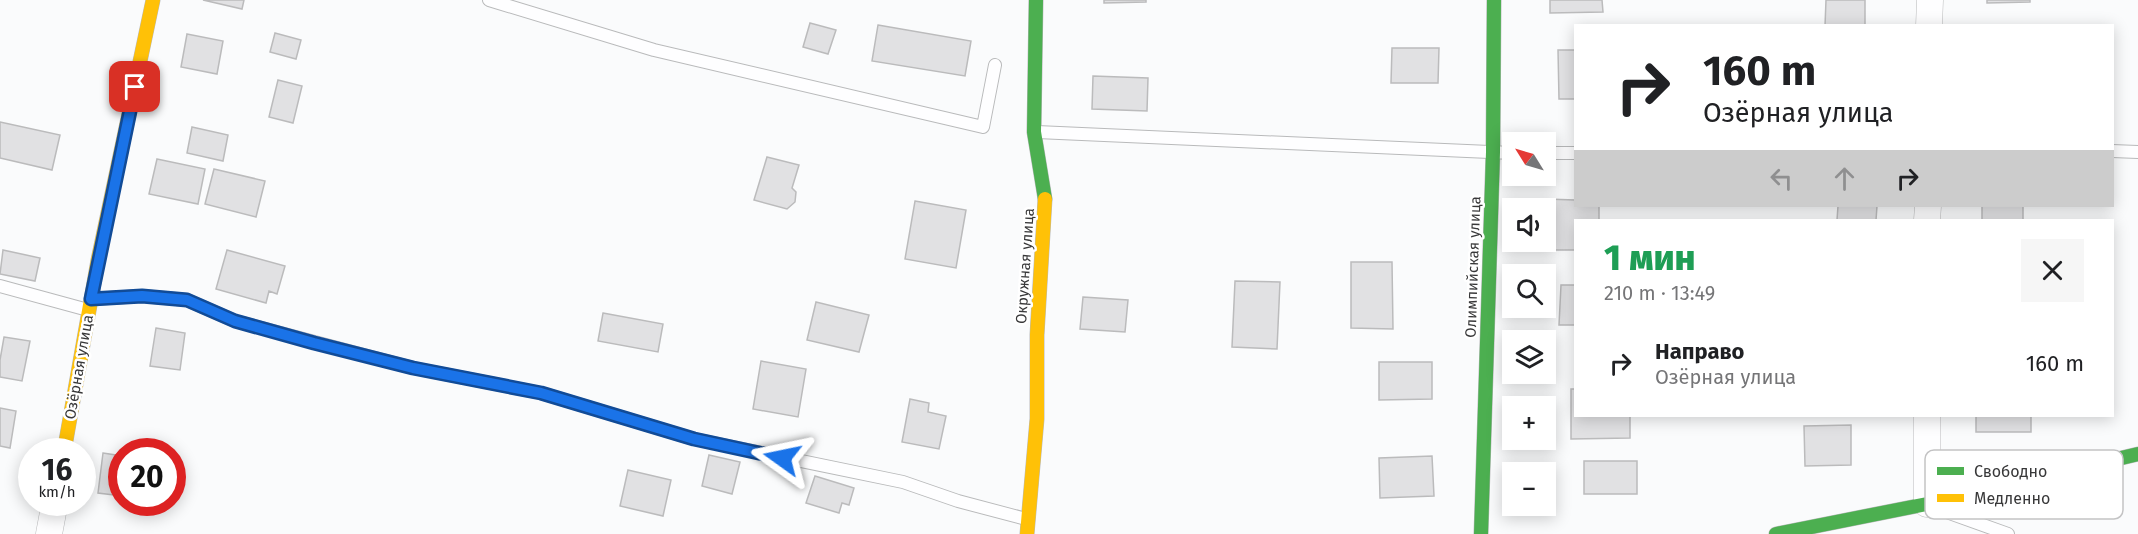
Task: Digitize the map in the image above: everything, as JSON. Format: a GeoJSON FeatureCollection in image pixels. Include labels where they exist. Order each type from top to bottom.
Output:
{"type":"FeatureCollection","features":[{"type":"Feature","properties":{"kind":"street","name":"Озёрная улица"},"geometry":{"type":"LineString","coordinates":[[66,438],[90,304],[153,0]]}},
{"type":"Feature","properties":{"kind":"street","name":"Окружная улица"},"geometry":{"type":"LineString","coordinates":[[1027,534],[1037,419],[1037,335],[1046,202],[1034,132],[1036,0]]}},
{"type":"Feature","properties":{"kind":"street","name":"Олимпийская улица"},"geometry":{"type":"LineString","coordinates":[[1481,534],[1493,153],[1494,0]]}},
{"type":"Feature","properties":{"kind":"street"},"geometry":{"type":"LineString","coordinates":[[1929,24],[1930,0]]}},
{"type":"Feature","properties":{"kind":"street"},"geometry":{"type":"LineString","coordinates":[[1927,417],[1927,450]]}},
{"type":"Feature","properties":{"kind":"street"},"geometry":{"type":"LineString","coordinates":[[2123,458],[2138,454]]}},
{"type":"Feature","properties":{"kind":"street"},"geometry":{"type":"LineString","coordinates":[[1776,534],[1925,504]]}},
{"type":"Feature","properties":{"kind":"street"},"geometry":{"type":"LineString","coordinates":[[49,534],[52,516]]}},
{"type":"Feature","properties":{"kind":"lane"},"geometry":{"type":"LineString","coordinates":[[489,0],[654,50],[983,127],[995,65]]}},
{"type":"Feature","properties":{"kind":"lane"},"geometry":{"type":"LineString","coordinates":[[1034,132],[1502,153]]}},
{"type":"Feature","properties":{"kind":"lane"},"geometry":{"type":"LineString","coordinates":[[2114,151],[2138,152]]}},
{"type":"Feature","properties":{"kind":"lane"},"geometry":{"type":"LineString","coordinates":[[1556,153],[1574,153]]}},
{"type":"Feature","properties":{"kind":"lane"},"geometry":{"type":"LineString","coordinates":[[0,286],[90,304],[142,296],[187,300],[235,321],[402,366],[541,393],[694,439],[903,482],[958,501],[1030,520]]}},
{"type":"Feature","properties":{"kind":"lane"},"geometry":{"type":"LineString","coordinates":[[1968,519],[2008,534]]}},
{"type":"Feature","properties":{"kind":"building"},"geometry":{"type":"Polygon","coordinates":[[[203,0],[244,0],[242,9],[203,0]]]}},
{"type":"Feature","properties":{"kind":"building"},"geometry":{"type":"Polygon","coordinates":[[[1104,0],[1146,0],[1146,2],[1104,3],[1104,0]]]}},
{"type":"Feature","properties":{"kind":"building"},"geometry":{"type":"Polygon","coordinates":[[[1550,0],[1602,0],[1603,12],[1550,13],[1550,0]]]}},
{"type":"Feature","properties":{"kind":"building"},"geometry":{"type":"Polygon","coordinates":[[[1826,0],[1865,0],[1865,24],[1825,24],[1826,0]]]}},
{"type":"Feature","properties":{"kind":"building"},"geometry":{"type":"Polygon","coordinates":[[[1987,0],[2030,0],[2030,2],[1987,3],[1987,0]]]}},
{"type":"Feature","properties":{"kind":"building"},"geometry":{"type":"Polygon","coordinates":[[[810,23],[836,30],[828,54],[803,47],[810,23]]]}},
{"type":"Feature","properties":{"kind":"building"},"geometry":{"type":"Polygon","coordinates":[[[878,25],[971,41],[965,76],[872,61],[878,25]]]}},
{"type":"Feature","properties":{"kind":"building"},"geometry":{"type":"Polygon","coordinates":[[[275,33],[301,40],[296,59],[270,52],[275,33]]]}},
{"type":"Feature","properties":{"kind":"building"},"geometry":{"type":"Polygon","coordinates":[[[187,34],[223,41],[217,74],[181,67],[187,34]]]}},
{"type":"Feature","properties":{"kind":"building"},"geometry":{"type":"Polygon","coordinates":[[[1392,48],[1439,48],[1438,83],[1391,83],[1392,48]]]}},
{"type":"Feature","properties":{"kind":"building"},"geometry":{"type":"Polygon","coordinates":[[[1558,50],[1574,50],[1574,99],[1559,99],[1558,50]]]}},
{"type":"Feature","properties":{"kind":"building"},"geometry":{"type":"Polygon","coordinates":[[[1093,76],[1148,78],[1147,111],[1092,109],[1093,76]]]}},
{"type":"Feature","properties":{"kind":"building"},"geometry":{"type":"Polygon","coordinates":[[[278,80],[302,86],[293,123],[269,117],[278,80]]]}},
{"type":"Feature","properties":{"kind":"building"},"geometry":{"type":"Polygon","coordinates":[[[0,122],[60,135],[52,170],[0,158],[0,122]]]}},
{"type":"Feature","properties":{"kind":"building"},"geometry":{"type":"Polygon","coordinates":[[[192,127],[228,135],[223,161],[187,153],[192,127]]]}},
{"type":"Feature","properties":{"kind":"building"},"geometry":{"type":"Polygon","coordinates":[[[767,157],[799,165],[792,188],[796,192],[795,202],[787,209],[754,200],[767,157]]]}},
{"type":"Feature","properties":{"kind":"building"},"geometry":{"type":"Polygon","coordinates":[[[157,159],[205,169],[198,204],[149,194],[157,159]]]}},
{"type":"Feature","properties":{"kind":"building"},"geometry":{"type":"Polygon","coordinates":[[[214,169],[265,181],[256,217],[205,204],[214,169]]]}},
{"type":"Feature","properties":{"kind":"building"},"geometry":{"type":"Polygon","coordinates":[[[1556,199],[1574,200],[1574,207],[1599,207],[1599,219],[1574,219],[1574,250],[1556,250],[1556,199]]]}},
{"type":"Feature","properties":{"kind":"building"},"geometry":{"type":"Polygon","coordinates":[[[915,201],[966,210],[956,268],[905,259],[915,201]]]}},
{"type":"Feature","properties":{"kind":"building"},"geometry":{"type":"Polygon","coordinates":[[[1838,207],[1877,207],[1876,219],[1837,219],[1838,207]]]}},
{"type":"Feature","properties":{"kind":"building"},"geometry":{"type":"Polygon","coordinates":[[[1982,207],[2023,207],[2023,219],[1982,219],[1982,207]]]}},
{"type":"Feature","properties":{"kind":"building"},"geometry":{"type":"Polygon","coordinates":[[[3,250],[40,258],[35,281],[0,274],[3,250]]]}},
{"type":"Feature","properties":{"kind":"building"},"geometry":{"type":"Polygon","coordinates":[[[227,250],[285,266],[277,294],[269,291],[266,303],[216,289],[227,250]]]}},
{"type":"Feature","properties":{"kind":"building"},"geometry":{"type":"Polygon","coordinates":[[[1351,262],[1392,262],[1393,329],[1351,328],[1351,262]]]}},
{"type":"Feature","properties":{"kind":"building"},"geometry":{"type":"Polygon","coordinates":[[[1235,281],[1280,282],[1277,349],[1232,347],[1235,281]]]}},
{"type":"Feature","properties":{"kind":"building"},"geometry":{"type":"Polygon","coordinates":[[[1561,285],[1574,285],[1574,325],[1559,325],[1561,285]]]}},
{"type":"Feature","properties":{"kind":"building"},"geometry":{"type":"Polygon","coordinates":[[[1083,297],[1128,300],[1125,332],[1080,329],[1083,297]]]}},
{"type":"Feature","properties":{"kind":"building"},"geometry":{"type":"Polygon","coordinates":[[[816,302],[869,315],[859,352],[807,340],[816,302]]]}},
{"type":"Feature","properties":{"kind":"building"},"geometry":{"type":"Polygon","coordinates":[[[603,313],[663,324],[658,352],[598,341],[603,313]]]}},
{"type":"Feature","properties":{"kind":"building"},"geometry":{"type":"Polygon","coordinates":[[[156,328],[185,333],[180,370],[150,366],[156,328]]]}},
{"type":"Feature","properties":{"kind":"building"},"geometry":{"type":"Polygon","coordinates":[[[4,337],[30,341],[22,381],[0,377],[4,337]]]}},
{"type":"Feature","properties":{"kind":"building"},"geometry":{"type":"Polygon","coordinates":[[[761,361],[806,369],[798,417],[753,409],[761,361]]]}},
{"type":"Feature","properties":{"kind":"building"},"geometry":{"type":"Polygon","coordinates":[[[1379,362],[1432,362],[1432,399],[1379,400],[1379,362]]]}},
{"type":"Feature","properties":{"kind":"building"},"geometry":{"type":"Polygon","coordinates":[[[1571,389],[1574,389],[1574,417],[1630,417],[1630,438],[1571,439],[1571,389]]]}},
{"type":"Feature","properties":{"kind":"building"},"geometry":{"type":"Polygon","coordinates":[[[910,399],[929,403],[928,412],[946,416],[939,449],[902,442],[910,399]]]}},
{"type":"Feature","properties":{"kind":"building"},"geometry":{"type":"Polygon","coordinates":[[[0,408],[16,411],[10,448],[0,446],[0,408]]]}},
{"type":"Feature","properties":{"kind":"building"},"geometry":{"type":"Polygon","coordinates":[[[1976,417],[2031,417],[2031,432],[1976,432],[1976,417]]]}},
{"type":"Feature","properties":{"kind":"building"},"geometry":{"type":"Polygon","coordinates":[[[1851,425],[1851,465],[1805,466],[1804,426],[1851,425]]]}},
{"type":"Feature","properties":{"kind":"building"},"geometry":{"type":"Polygon","coordinates":[[[103,453],[108,454],[108,494],[98,493],[103,453]]]}},
{"type":"Feature","properties":{"kind":"building"},"geometry":{"type":"Polygon","coordinates":[[[709,455],[740,462],[732,494],[702,486],[709,455]]]}},
{"type":"Feature","properties":{"kind":"building"},"geometry":{"type":"Polygon","coordinates":[[[1432,456],[1434,496],[1380,498],[1379,458],[1432,456]]]}},
{"type":"Feature","properties":{"kind":"building"},"geometry":{"type":"Polygon","coordinates":[[[1584,461],[1637,461],[1637,494],[1584,494],[1584,461]]]}},
{"type":"Feature","properties":{"kind":"building"},"geometry":{"type":"Polygon","coordinates":[[[628,470],[671,480],[663,516],[620,506],[628,470]]]}},
{"type":"Feature","properties":{"kind":"building"},"geometry":{"type":"Polygon","coordinates":[[[815,476],[854,488],[849,505],[842,503],[839,513],[806,503],[815,476]]]}},
{"type":"Feature","properties":{"kind":"traffic: fast"},"geometry":{"type":"LineString","coordinates":[[1036,0],[1034,132],[1045,199]]}},
{"type":"Feature","properties":{"kind":"traffic: fast"},"geometry":{"type":"LineString","coordinates":[[1481,534],[1493,152],[1494,0]]}},
{"type":"Feature","properties":{"kind":"traffic: fast"},"geometry":{"type":"LineString","coordinates":[[2123,458],[2138,454]]}},
{"type":"Feature","properties":{"kind":"traffic: fast"},"geometry":{"type":"LineString","coordinates":[[1776,534],[1925,504]]}},
{"type":"Feature","properties":{"kind":"traffic: slow"},"geometry":{"type":"LineString","coordinates":[[66,438],[98,260],[153,0]]}},
{"type":"Feature","properties":{"kind":"traffic: slow"},"geometry":{"type":"LineString","coordinates":[[1027,534],[1037,419],[1037,335],[1045,199]]}},
{"type":"Feature","properties":{"kind":"route"},"geometry":{"type":"LineString","coordinates":[[135,87],[91,299],[142,296],[187,300],[235,321],[314,343],[413,368],[541,393],[694,439],[782,458]]}}]}
